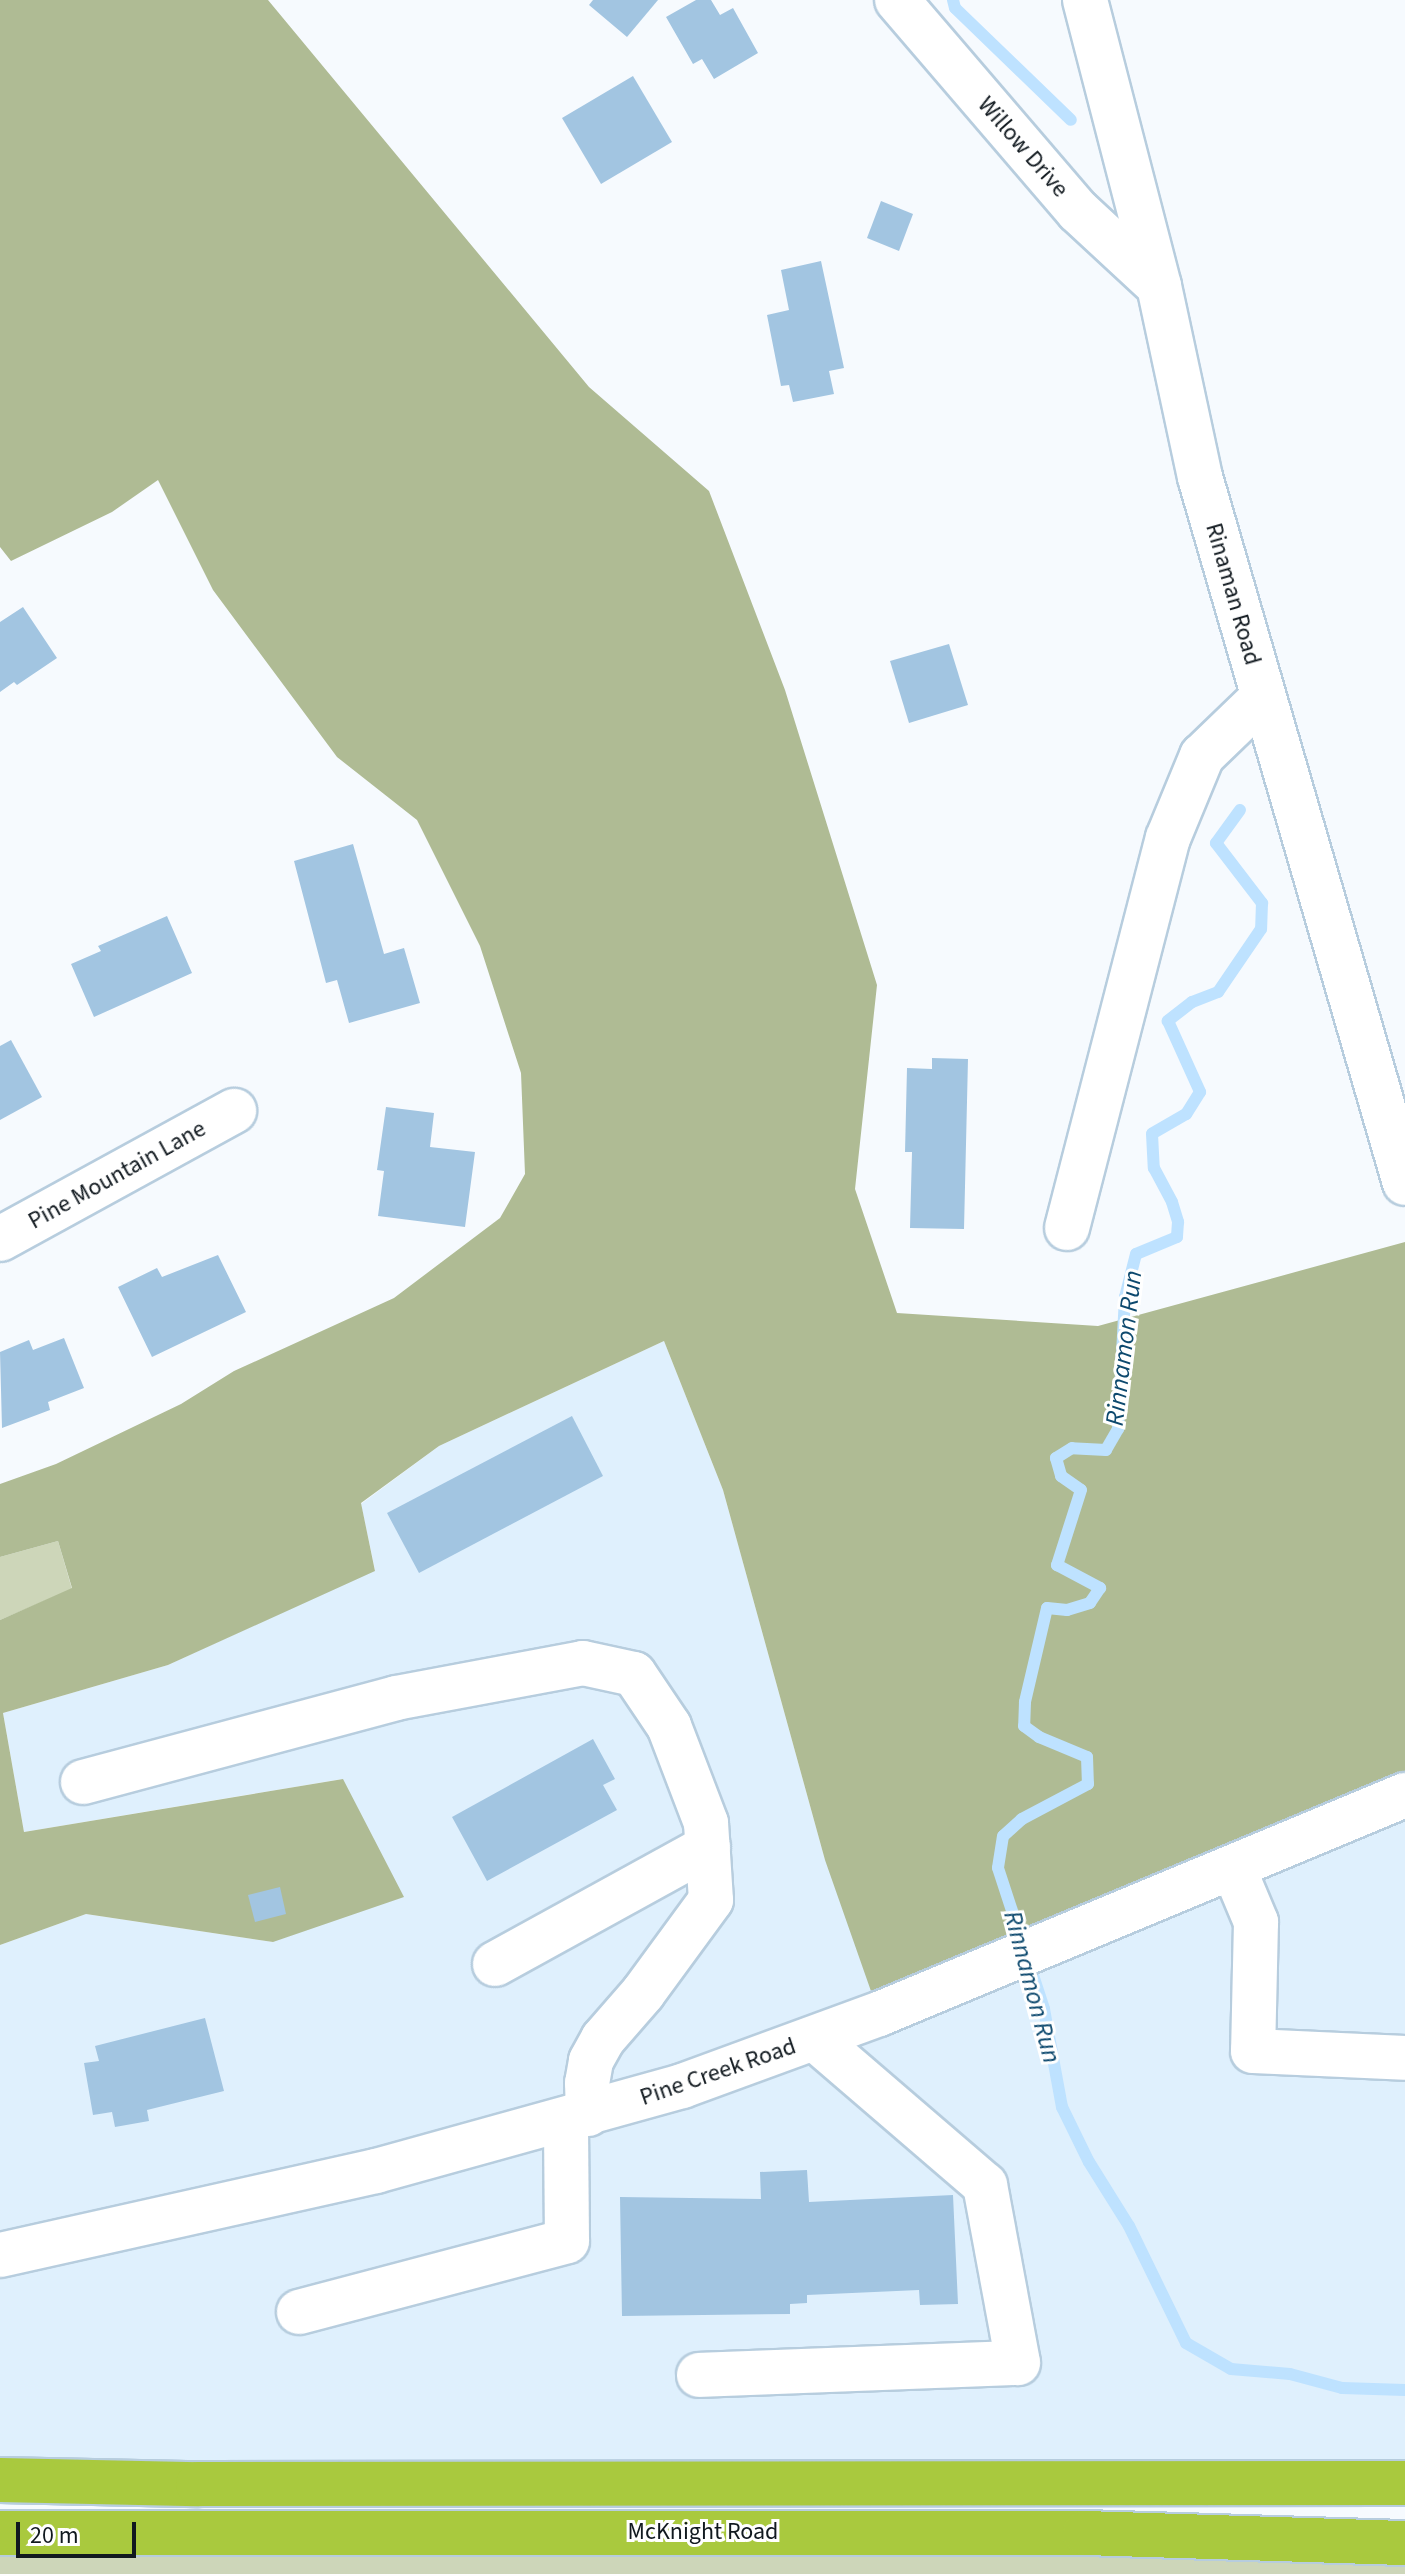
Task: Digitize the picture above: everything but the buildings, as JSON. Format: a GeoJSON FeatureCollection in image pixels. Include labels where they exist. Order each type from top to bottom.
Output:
{"type":"FeatureCollection","features":[{"type":"Feature","properties":{"kind":"highway","name":"McKnight Road"},"geometry":{"type":"LineString","coordinates":[[0,2480],[198,2484],[1405,2483]]}},
{"type":"Feature","properties":{"kind":"highway","name":"McKnight Road"},"geometry":{"type":"LineString","coordinates":[[0,2533],[1070,2533],[1395,2542]]}},
{"type":"Feature","properties":{"kind":"street","name":"Willow Drive"},"geometry":{"type":"LineString","coordinates":[[897,0],[1078,211],[1159,286]]}},
{"type":"Feature","properties":{"kind":"street","name":"Rinaman Road"},"geometry":{"type":"LineString","coordinates":[[1085,0],[1159,286],[1200,477],[1405,1183]]}},
{"type":"Feature","properties":{"kind":"street"},"geometry":{"type":"LineString","coordinates":[[1067,1228],[1168,838],[1202,756],[1263,697]]}},
{"type":"Feature","properties":{"kind":"street","name":"Pine Mountain Lane"},"geometry":{"type":"LineString","coordinates":[[0,1239],[234,1111]]}},
{"type":"Feature","properties":{"kind":"street"},"geometry":{"type":"LineString","coordinates":[[83,1782],[396,1698],[583,1663],[634,1674],[669,1726],[706,1823],[711,1900],[643,1993],[603,2039],[591,2061],[577,2117],[567,2241],[299,2312]]}},
{"type":"Feature","properties":{"kind":"street","name":"Pine Creek Road"},"geometry":{"type":"LineString","coordinates":[[0,2255],[233,2205],[577,2117],[682,2086],[815,2039],[1405,1795]]}},
{"type":"Feature","properties":{"kind":"street"},"geometry":{"type":"LineString","coordinates":[[495,1964],[708,1847]]}},
{"type":"Feature","properties":{"kind":"street"},"geometry":{"type":"LineString","coordinates":[[1233,1867],[1256,1922],[1253,2051],[1405,2058]]}},
{"type":"Feature","properties":{"kind":"street"},"geometry":{"type":"LineString","coordinates":[[699,2375],[1018,2363],[985,2185],[815,2039]]}},
{"type":"Feature","properties":{"kind":"shaded area"},"geometry":{"type":"Polygon","coordinates":[[[664,1341],[723,1490],[825,1860],[1405,1795],[1405,2483],[0,2480],[0,1945],[86,1914],[273,1942],[342,1779],[24,1832],[3,1713],[168,1665],[375,1570],[361,1504],[439,1446],[664,1341]]]}},
{"type":"Feature","properties":{"kind":"green space"},"geometry":{"type":"Polygon","coordinates":[[[0,0],[268,0],[589,387],[709,491],[785,690],[877,985],[855,1189],[897,1313],[1098,1326],[1405,1242],[1405,1795],[879,2014],[825,1860],[723,1490],[664,1341],[439,1446],[361,1503],[375,1571],[168,1665],[3,1713],[24,1832],[343,1779],[404,1897],[273,1942],[86,1914],[0,1945],[0,1620],[72,1588],[58,1541],[0,1557],[0,1484],[56,1464],[181,1404],[234,1371],[394,1298],[500,1218],[525,1174],[521,1073],[480,946],[417,820],[337,757],[213,590],[158,480],[112,512],[11,561],[0,547],[0,0]]]}},
{"type":"Feature","properties":{"kind":"green space"},"geometry":{"type":"Polygon","coordinates":[[[58,1541],[72,1589],[0,1620],[0,1557],[58,1541]]]}},
{"type":"Feature","properties":{"kind":"green space"},"geometry":{"type":"Polygon","coordinates":[[[0,2533],[1405,2543],[1405,2574],[0,2574],[0,2533]]]}},
{"type":"Feature","properties":{"kind":"waterway"},"geometry":{"type":"LineString","coordinates":[[953,0],[955,8],[1071,120]]}},
{"type":"Feature","properties":{"kind":"waterway","name":"Rinnamon Run"},"geometry":{"type":"LineString","coordinates":[[1240,810],[1216,843],[1262,903],[1261,929],[1218,992],[1192,1002],[1168,1021],[1200,1092],[1186,1114],[1152,1134],[1154,1168],[1172,1202],[1178,1222],[1177,1237],[1136,1254],[1125,1297],[1118,1429],[1106,1450],[1072,1448],[1056,1458],[1061,1476],[1081,1490],[1057,1565],[1100,1588],[1090,1603],[1067,1610],[1047,1608],[1025,1702],[1024,1726],[1039,1737],[1087,1757],[1088,1784],[1022,1819],[1003,1836],[998,1868],[1044,2009],[1062,2107],[1089,2162],[1129,2226],[1186,2343],[1231,2369],[1290,2374],[1342,2388],[1405,2390]]}}]}
